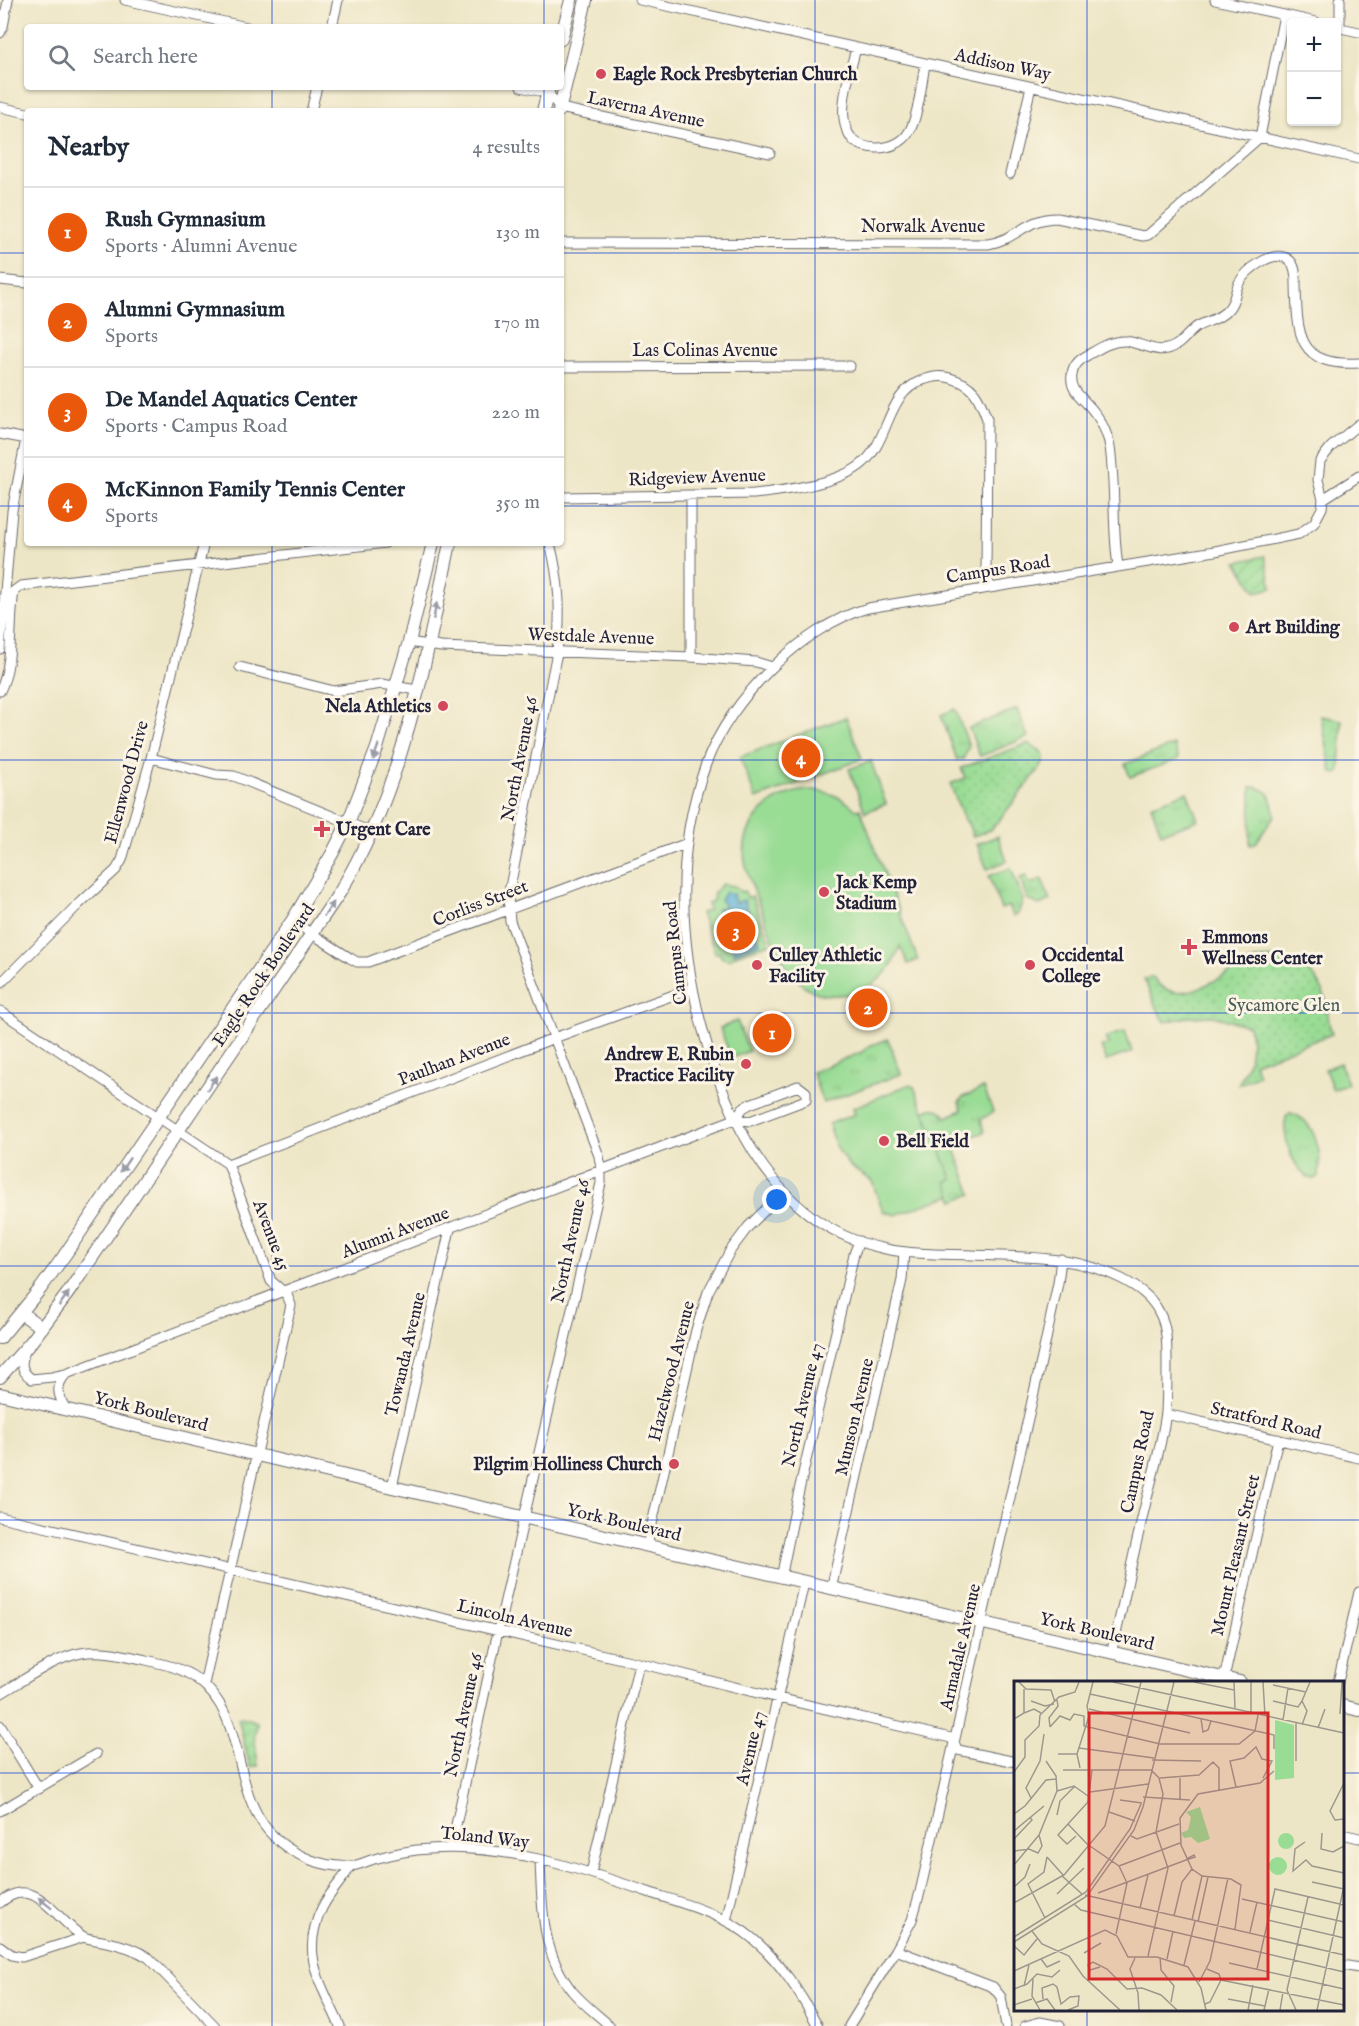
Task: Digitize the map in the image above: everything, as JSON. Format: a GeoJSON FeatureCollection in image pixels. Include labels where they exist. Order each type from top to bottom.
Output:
{"type":"FeatureCollection","features":[{"type":"Feature","properties":{"kind":"main road"},"geometry":{"type":"LineString","coordinates":[[564,27],[571,0]]}},
{"type":"Feature","properties":{"kind":"main road"},"geometry":{"type":"LineString","coordinates":[[560,108],[586,0]]}},
{"type":"Feature","properties":{"kind":"main road"},"geometry":{"type":"LineString","coordinates":[[544,108],[548,90]]}},
{"type":"Feature","properties":{"kind":"main road","name":"Eagle Rock Boulevard"},"geometry":{"type":"LineString","coordinates":[[0,1338],[52,1272],[292,921],[327,862],[348,823],[377,748],[409,642],[432,546]]}},
{"type":"Feature","properties":{"kind":"main road","name":"Eagle Rock Boulevard"},"geometry":{"type":"LineString","coordinates":[[0,1377],[31,1342],[68,1293],[342,889],[371,832],[402,750],[428,646],[449,546]]}},
{"type":"Feature","properties":{"kind":"main road"},"geometry":{"type":"LineString","coordinates":[[21,1313],[42,1328]]}},
{"type":"Feature","properties":{"kind":"main road","name":"York Boulevard"},"geometry":{"type":"LineString","coordinates":[[0,1394],[257,1456],[1232,1681]]}},
{"type":"Feature","properties":{"kind":"main road"},"geometry":{"type":"LineString","coordinates":[[1344,1706],[1359,1710]]}},
{"type":"Feature","properties":{"kind":"street"},"geometry":{"type":"LineString","coordinates":[[0,33],[8,0]]}},
{"type":"Feature","properties":{"kind":"street"},"geometry":{"type":"LineString","coordinates":[[125,0],[233,24]]}},
{"type":"Feature","properties":{"kind":"street"},"geometry":{"type":"LineString","coordinates":[[333,24],[338,0]]}},
{"type":"Feature","properties":{"kind":"street","name":"Addison Way"},"geometry":{"type":"LineString","coordinates":[[640,0],[1359,159]]}},
{"type":"Feature","properties":{"kind":"street"},"geometry":{"type":"LineString","coordinates":[[1215,0],[1298,18]]}},
{"type":"Feature","properties":{"kind":"street"},"geometry":{"type":"LineString","coordinates":[[1339,18],[1340,0]]}},
{"type":"Feature","properties":{"kind":"street"},"geometry":{"type":"LineString","coordinates":[[1260,137],[1284,15]]}},
{"type":"Feature","properties":{"kind":"street"},"geometry":{"type":"LineString","coordinates":[[1341,28],[1359,32]]}},
{"type":"Feature","properties":{"kind":"street"},"geometry":{"type":"LineString","coordinates":[[856,48],[843,112],[844,124],[849,134],[858,143],[867,147],[891,146],[901,141],[909,133],[926,64]]}},
{"type":"Feature","properties":{"kind":"street"},"geometry":{"type":"LineString","coordinates":[[1010,174],[1031,87]]}},
{"type":"Feature","properties":{"kind":"street"},"geometry":{"type":"LineString","coordinates":[[311,108],[315,90]]}},
{"type":"Feature","properties":{"kind":"street","name":"Laverna Avenue"},"geometry":{"type":"LineString","coordinates":[[548,90],[559,108]]}},
{"type":"Feature","properties":{"kind":"street"},"geometry":{"type":"LineString","coordinates":[[0,107],[24,112]]}},
{"type":"Feature","properties":{"kind":"street","name":"Laverna Avenue"},"geometry":{"type":"LineString","coordinates":[[564,110],[770,153]]}},
{"type":"Feature","properties":{"kind":"street","name":"Norwalk Avenue"},"geometry":{"type":"LineString","coordinates":[[564,243],[988,244],[1001,242],[1034,221],[1046,218],[1058,218],[1143,236],[1152,233],[1260,137]]}},
{"type":"Feature","properties":{"kind":"street"},"geometry":{"type":"LineString","coordinates":[[1118,566],[1113,475],[1108,439],[1098,417],[1079,396],[1071,381],[1074,366],[1082,358],[1115,342],[1125,341],[1158,350],[1167,350],[1176,346],[1197,327],[1230,308],[1239,284],[1250,271],[1271,258],[1281,257],[1293,264],[1296,277],[1298,323],[1305,346],[1314,356],[1328,362],[1359,363]]}},
{"type":"Feature","properties":{"kind":"street"},"geometry":{"type":"LineString","coordinates":[[0,280],[24,283]]}},
{"type":"Feature","properties":{"kind":"street","name":"Las Colinas Avenue"},"geometry":{"type":"LineString","coordinates":[[564,367],[850,366]]}},
{"type":"Feature","properties":{"kind":"street","name":"Ridgeview Avenue"},"geometry":{"type":"LineString","coordinates":[[564,497],[754,494],[776,492],[835,478],[863,464],[872,453],[900,396],[919,381],[944,376],[967,384],[981,401],[987,419],[986,578],[990,588]]}},
{"type":"Feature","properties":{"kind":"street"},"geometry":{"type":"LineString","coordinates":[[1359,424],[1331,447],[1320,461],[1318,480],[1323,499],[1359,476]]}},
{"type":"Feature","properties":{"kind":"street"},"geometry":{"type":"LineString","coordinates":[[0,434],[24,439]]}},
{"type":"Feature","properties":{"kind":"street"},"geometry":{"type":"LineString","coordinates":[[0,649],[12,511],[24,449]]}},
{"type":"Feature","properties":{"kind":"street"},"geometry":{"type":"LineString","coordinates":[[691,496],[691,657]]}},
{"type":"Feature","properties":{"kind":"street","name":"Campus Road"},"geometry":{"type":"LineString","coordinates":[[1111,1653],[1166,1414],[1166,1347],[1164,1323],[1159,1311],[1151,1299],[1137,1287],[1110,1273],[1061,1259],[904,1252],[884,1249],[859,1241],[816,1219],[783,1192],[759,1161],[735,1119],[707,1048],[693,988],[685,933],[685,844],[694,800],[709,757],[732,716],[772,667],[819,629],[850,613],[868,608],[1215,551],[1299,534],[1314,523],[1320,515],[1323,499]]}},
{"type":"Feature","properties":{"kind":"street","name":"Ellenwood Drive"},"geometry":{"type":"LineString","coordinates":[[0,984],[116,870],[122,860],[151,758],[203,546]]}},
{"type":"Feature","properties":{"kind":"street"},"geometry":{"type":"LineString","coordinates":[[0,691],[9,647],[14,591],[21,586],[361,546]]}},
{"type":"Feature","properties":{"kind":"street","name":"North Avenue 46"},"geometry":{"type":"LineString","coordinates":[[451,1848],[498,1631],[601,1183],[602,1168],[598,1156],[510,921],[508,910],[508,897],[557,652],[560,595],[551,546]]}},
{"type":"Feature","properties":{"kind":"street","name":"Westdale Avenue"},"geometry":{"type":"LineString","coordinates":[[409,642],[428,646],[691,657],[756,662],[772,667]]}},
{"type":"Feature","properties":{"kind":"street"},"geometry":{"type":"LineString","coordinates":[[240,668],[334,691],[382,684],[417,690]]}},
{"type":"Feature","properties":{"kind":"street"},"geometry":{"type":"LineString","coordinates":[[151,758],[216,775],[234,776],[371,832]]}},
{"type":"Feature","properties":{"kind":"street","name":"Corliss Street"},"geometry":{"type":"LineString","coordinates":[[292,921],[357,962],[368,962],[685,844]]}},
{"type":"Feature","properties":{"kind":"street","name":"Paulhan Avenue"},"geometry":{"type":"LineString","coordinates":[[228,1164],[554,1038],[693,988]]}},
{"type":"Feature","properties":{"kind":"street"},"geometry":{"type":"LineString","coordinates":[[0,1011],[228,1164]]}},
{"type":"Feature","properties":{"kind":"street","name":"Alumni Avenue"},"geometry":{"type":"LineString","coordinates":[[31,1342],[22,1358],[22,1365],[28,1376],[32,1379],[39,1379],[66,1374],[450,1229],[602,1168],[735,1119],[750,1121],[806,1100],[806,1092],[798,1086],[750,1104],[743,1108],[735,1119]]}},
{"type":"Feature","properties":{"kind":"street","name":"Avenue 45"},"geometry":{"type":"LineString","coordinates":[[204,1684],[291,1305],[290,1299],[272,1281],[228,1164]]}},
{"type":"Feature","properties":{"kind":"street","name":"Hazelwood Avenue"},"geometry":{"type":"LineString","coordinates":[[647,1546],[696,1330],[708,1292],[730,1251],[748,1227],[783,1192]]}},
{"type":"Feature","properties":{"kind":"street","name":"Towanda Avenue"},"geometry":{"type":"LineString","coordinates":[[392,1487],[450,1229]]}},
{"type":"Feature","properties":{"kind":"street","name":"North Avenue 47"},"geometry":{"type":"LineString","coordinates":[[781,1578],[806,1461],[854,1254],[859,1241]]}},
{"type":"Feature","properties":{"kind":"street","name":"Munson Avenue"},"geometry":{"type":"LineString","coordinates":[[831,1589],[902,1280],[904,1252]]}},
{"type":"Feature","properties":{"kind":"street","name":"Armadale Avenue"},"geometry":{"type":"LineString","coordinates":[[849,2026],[912,1920],[955,1744],[1045,1344],[1061,1259]]}},
{"type":"Feature","properties":{"kind":"street"},"geometry":{"type":"LineString","coordinates":[[65,1408],[58,1391],[60,1380],[66,1374]]}},
{"type":"Feature","properties":{"kind":"street","name":"Stratford Road"},"geometry":{"type":"LineString","coordinates":[[1166,1414],[1359,1458]]}},
{"type":"Feature","properties":{"kind":"street","name":"Mount Pleasant Street"},"geometry":{"type":"LineString","coordinates":[[1224,1679],[1278,1439]]}},
{"type":"Feature","properties":{"kind":"street","name":"Lincoln Avenue"},"geometry":{"type":"LineString","coordinates":[[0,1517],[639,1663],[951,1738],[958,1749],[1014,1762]]}},
{"type":"Feature","properties":{"kind":"street","name":"Avenue 47"},"geometry":{"type":"LineString","coordinates":[[726,1921],[804,1583]]}},
{"type":"Feature","properties":{"kind":"street"},"geometry":{"type":"LineString","coordinates":[[1338,1681],[1359,1592]]}},
{"type":"Feature","properties":{"kind":"street","name":"Toland Way"},"geometry":{"type":"LineString","coordinates":[[0,1694],[67,1656],[90,1652],[117,1654],[168,1665],[188,1673],[204,1684],[214,1696],[229,1723],[253,1808],[272,1835],[298,1855],[327,1864],[351,1866],[405,1851],[451,1848],[503,1853],[591,1873],[693,1907],[726,1921],[750,1936],[788,1975],[818,2026]]}},
{"type":"Feature","properties":{"kind":"street"},"geometry":{"type":"LineString","coordinates":[[591,1873],[639,1663]]}},
{"type":"Feature","properties":{"kind":"street"},"geometry":{"type":"LineString","coordinates":[[0,1725],[39,1789]]}},
{"type":"Feature","properties":{"kind":"street"},"geometry":{"type":"LineString","coordinates":[[0,1811],[96,1754]]}},
{"type":"Feature","properties":{"kind":"street"},"geometry":{"type":"LineString","coordinates":[[1344,1834],[1359,1838]]}},
{"type":"Feature","properties":{"kind":"street"},"geometry":{"type":"LineString","coordinates":[[540,1860],[541,1900],[551,1956],[573,1991],[610,2026]]}},
{"type":"Feature","properties":{"kind":"street"},"geometry":{"type":"LineString","coordinates":[[340,2026],[320,1985],[312,1961],[312,1951],[321,1909],[351,1866]]}},
{"type":"Feature","properties":{"kind":"street"},"geometry":{"type":"LineString","coordinates":[[0,1903],[15,1893],[36,1896],[84,1937],[132,1948],[141,1953],[214,2026]]}},
{"type":"Feature","properties":{"kind":"street"},"geometry":{"type":"LineString","coordinates":[[0,1946],[12,1955],[22,1957],[84,1937]]}},
{"type":"Feature","properties":{"kind":"street"},"geometry":{"type":"LineString","coordinates":[[896,1950],[993,1987],[1000,1997],[1006,2026]]}},
{"type":"Feature","properties":{"kind":"street"},"geometry":{"type":"LineString","coordinates":[[1344,1965],[1359,1968]]}},
{"type":"Feature","properties":{"kind":"street"},"geometry":{"type":"LineString","coordinates":[[1025,2026],[1040,2022],[1060,2026]]}},
{"type":"Feature","properties":{"kind":"green space"},"geometry":{"type":"Polygon","coordinates":[[[1265,556],[1272,588],[1256,592],[1237,562],[1265,556]]]}},
{"type":"Feature","properties":{"kind":"green space"},"geometry":{"type":"Polygon","coordinates":[[[955,709],[969,746],[963,760],[962,758],[957,760],[941,715],[955,709]]]}},
{"type":"Feature","properties":{"kind":"green space"},"geometry":{"type":"Polygon","coordinates":[[[1017,709],[1028,737],[980,756],[969,728],[1017,709]]]}},
{"type":"Feature","properties":{"kind":"green space"},"geometry":{"type":"Polygon","coordinates":[[[1321,716],[1342,720],[1340,771],[1337,774],[1332,773],[1321,716]]]}},
{"type":"Feature","properties":{"kind":"green space"},"geometry":{"type":"Polygon","coordinates":[[[846,717],[862,759],[756,799],[740,757],[846,717]]]}},
{"type":"Feature","properties":{"kind":"green space"},"geometry":{"type":"Polygon","coordinates":[[[1029,743],[1040,750],[1044,757],[1042,766],[992,829],[973,836],[950,784],[965,778],[961,768],[1029,743]]]}},
{"type":"Feature","properties":{"kind":"green space"},"geometry":{"type":"Polygon","coordinates":[[[1174,745],[1179,759],[1130,777],[1125,764],[1174,745]]]}},
{"type":"Feature","properties":{"kind":"green space"},"geometry":{"type":"Polygon","coordinates":[[[871,761],[886,804],[865,812],[849,769],[871,761]]]}},
{"type":"Feature","properties":{"kind":"green space"},"geometry":{"type":"Polygon","coordinates":[[[1251,787],[1257,787],[1269,793],[1275,815],[1255,844],[1250,845],[1251,787]]]}},
{"type":"Feature","properties":{"kind":"green space","name":"Jack Kemp Stadium"},"geometry":{"type":"Polygon","coordinates":[[[814,790],[832,794],[856,810],[860,809],[918,960],[908,964],[900,946],[884,975],[871,985],[855,992],[835,995],[818,993],[804,986],[793,975],[776,946],[745,862],[748,833],[763,810],[786,795],[814,790]]]}},
{"type":"Feature","properties":{"kind":"green space"},"geometry":{"type":"Polygon","coordinates":[[[1187,792],[1198,820],[1161,833],[1151,805],[1187,792]]]}},
{"type":"Feature","properties":{"kind":"green space"},"geometry":{"type":"Polygon","coordinates":[[[998,836],[1007,861],[987,869],[977,844],[998,836]]]}},
{"type":"Feature","properties":{"kind":"green space"},"geometry":{"type":"Polygon","coordinates":[[[1011,868],[1023,900],[1018,914],[1013,916],[1009,906],[1001,909],[989,876],[1011,868]]]}},
{"type":"Feature","properties":{"kind":"green space"},"geometry":{"type":"Polygon","coordinates":[[[1026,876],[1030,884],[1042,879],[1050,900],[1039,905],[1027,899],[1020,878],[1026,876]]]}},
{"type":"Feature","properties":{"kind":"green space"},"geometry":{"type":"Polygon","coordinates":[[[722,884],[734,886],[741,892],[744,891],[748,898],[752,896],[770,943],[736,955],[729,960],[721,957],[720,953],[715,953],[701,913],[709,910],[707,904],[713,901],[714,893],[722,884]]]}},
{"type":"Feature","properties":{"kind":"green space","name":"Sycamore Glen"},"geometry":{"type":"Polygon","coordinates":[[[1280,958],[1297,964],[1315,977],[1326,1001],[1332,1034],[1254,1063],[1259,1075],[1238,1085],[1250,1057],[1249,1026],[1213,1016],[1188,1017],[1165,1022],[1144,979],[1153,977],[1163,987],[1174,992],[1187,991],[1215,981],[1253,961],[1280,958]]]}},
{"type":"Feature","properties":{"kind":"green space"},"geometry":{"type":"Polygon","coordinates":[[[737,1021],[749,1051],[731,1058],[720,1028],[737,1021]]]}},
{"type":"Feature","properties":{"kind":"green space"},"geometry":{"type":"Polygon","coordinates":[[[1125,1031],[1132,1052],[1106,1061],[1101,1047],[1108,1045],[1105,1038],[1125,1031]]]}},
{"type":"Feature","properties":{"kind":"green space"},"geometry":{"type":"Polygon","coordinates":[[[888,1039],[901,1074],[823,1103],[812,1072],[888,1039]]]}},
{"type":"Feature","properties":{"kind":"green space"},"geometry":{"type":"Polygon","coordinates":[[[1340,1063],[1348,1084],[1333,1090],[1325,1069],[1340,1063]]]}},
{"type":"Feature","properties":{"kind":"green space","name":"Bell Field"},"geometry":{"type":"Polygon","coordinates":[[[910,1084],[914,1087],[952,1179],[946,1182],[952,1195],[895,1215],[883,1211],[872,1181],[849,1166],[838,1150],[829,1124],[855,1114],[853,1108],[910,1084]]]}},
{"type":"Feature","properties":{"kind":"green space"},"geometry":{"type":"Polygon","coordinates":[[[984,1088],[993,1112],[981,1120],[984,1132],[953,1144],[972,1194],[954,1201],[946,1182],[952,1179],[924,1111],[937,1109],[942,1111],[946,1117],[962,1110],[959,1102],[963,1097],[984,1088]]]}},
{"type":"Feature","properties":{"kind":"green space"},"geometry":{"type":"Polygon","coordinates":[[[1290,1113],[1306,1122],[1316,1139],[1320,1168],[1318,1177],[1313,1179],[1300,1170],[1290,1152],[1285,1122],[1290,1113]]]}},
{"type":"Feature","properties":{"kind":"green space"},"geometry":{"type":"Polygon","coordinates":[[[242,1717],[257,1722],[256,1732],[254,1732],[258,1766],[250,1767],[238,1718],[242,1717]]]}},
{"type":"Feature","properties":{"kind":"water"},"geometry":{"type":"Polygon","coordinates":[[[725,892],[733,894],[735,903],[744,900],[760,943],[734,953],[717,909],[725,906],[720,900],[725,892]]]}},
{"type":"Feature","properties":{"kind":"place","name":"Eagle Rock Presbyterian Church"},"geometry":{"type":"Point","coordinates":[601,74]}},
{"type":"Feature","properties":{"kind":"place","name":"Art Building"},"geometry":{"type":"Point","coordinates":[1234,627]}},
{"type":"Feature","properties":{"kind":"place","name":"Nela Athletics"},"geometry":{"type":"Point","coordinates":[443,706]}},
{"type":"Feature","properties":{"kind":"place","name":"McKinnon Family Tennis Center"},"geometry":{"type":"Point","coordinates":[801,758]}},
{"type":"Feature","properties":{"kind":"place","name":"Urgent Care"},"geometry":{"type":"Point","coordinates":[322,829]}},
{"type":"Feature","properties":{"kind":"place","name":"Jack Kemp Stadium"},"geometry":{"type":"Point","coordinates":[824,892]}},
{"type":"Feature","properties":{"kind":"place","name":"De Mandel Aquatics Center"},"geometry":{"type":"Point","coordinates":[736,931]}},
{"type":"Feature","properties":{"kind":"place","name":"Emmons Wellness Center"},"geometry":{"type":"Point","coordinates":[1189,947]}},
{"type":"Feature","properties":{"kind":"place","name":"Culley Athletic Facility"},"geometry":{"type":"Point","coordinates":[757,965]}},
{"type":"Feature","properties":{"kind":"place","name":"Occidental College"},"geometry":{"type":"Point","coordinates":[1030,965]}},
{"type":"Feature","properties":{"kind":"place","name":"Alumni Gymnasium"},"geometry":{"type":"Point","coordinates":[868,1008]}},
{"type":"Feature","properties":{"kind":"place","name":"Rush Gymnasium"},"geometry":{"type":"Point","coordinates":[772,1033]}},
{"type":"Feature","properties":{"kind":"place","name":"Andrew E. Rubin Practice Facility"},"geometry":{"type":"Point","coordinates":[746,1064]}},
{"type":"Feature","properties":{"kind":"place","name":"Bell Field"},"geometry":{"type":"Point","coordinates":[884,1141]}},
{"type":"Feature","properties":{"kind":"place","name":"Pilgrim Holliness Church"},"geometry":{"type":"Point","coordinates":[674,1464]}}]}
